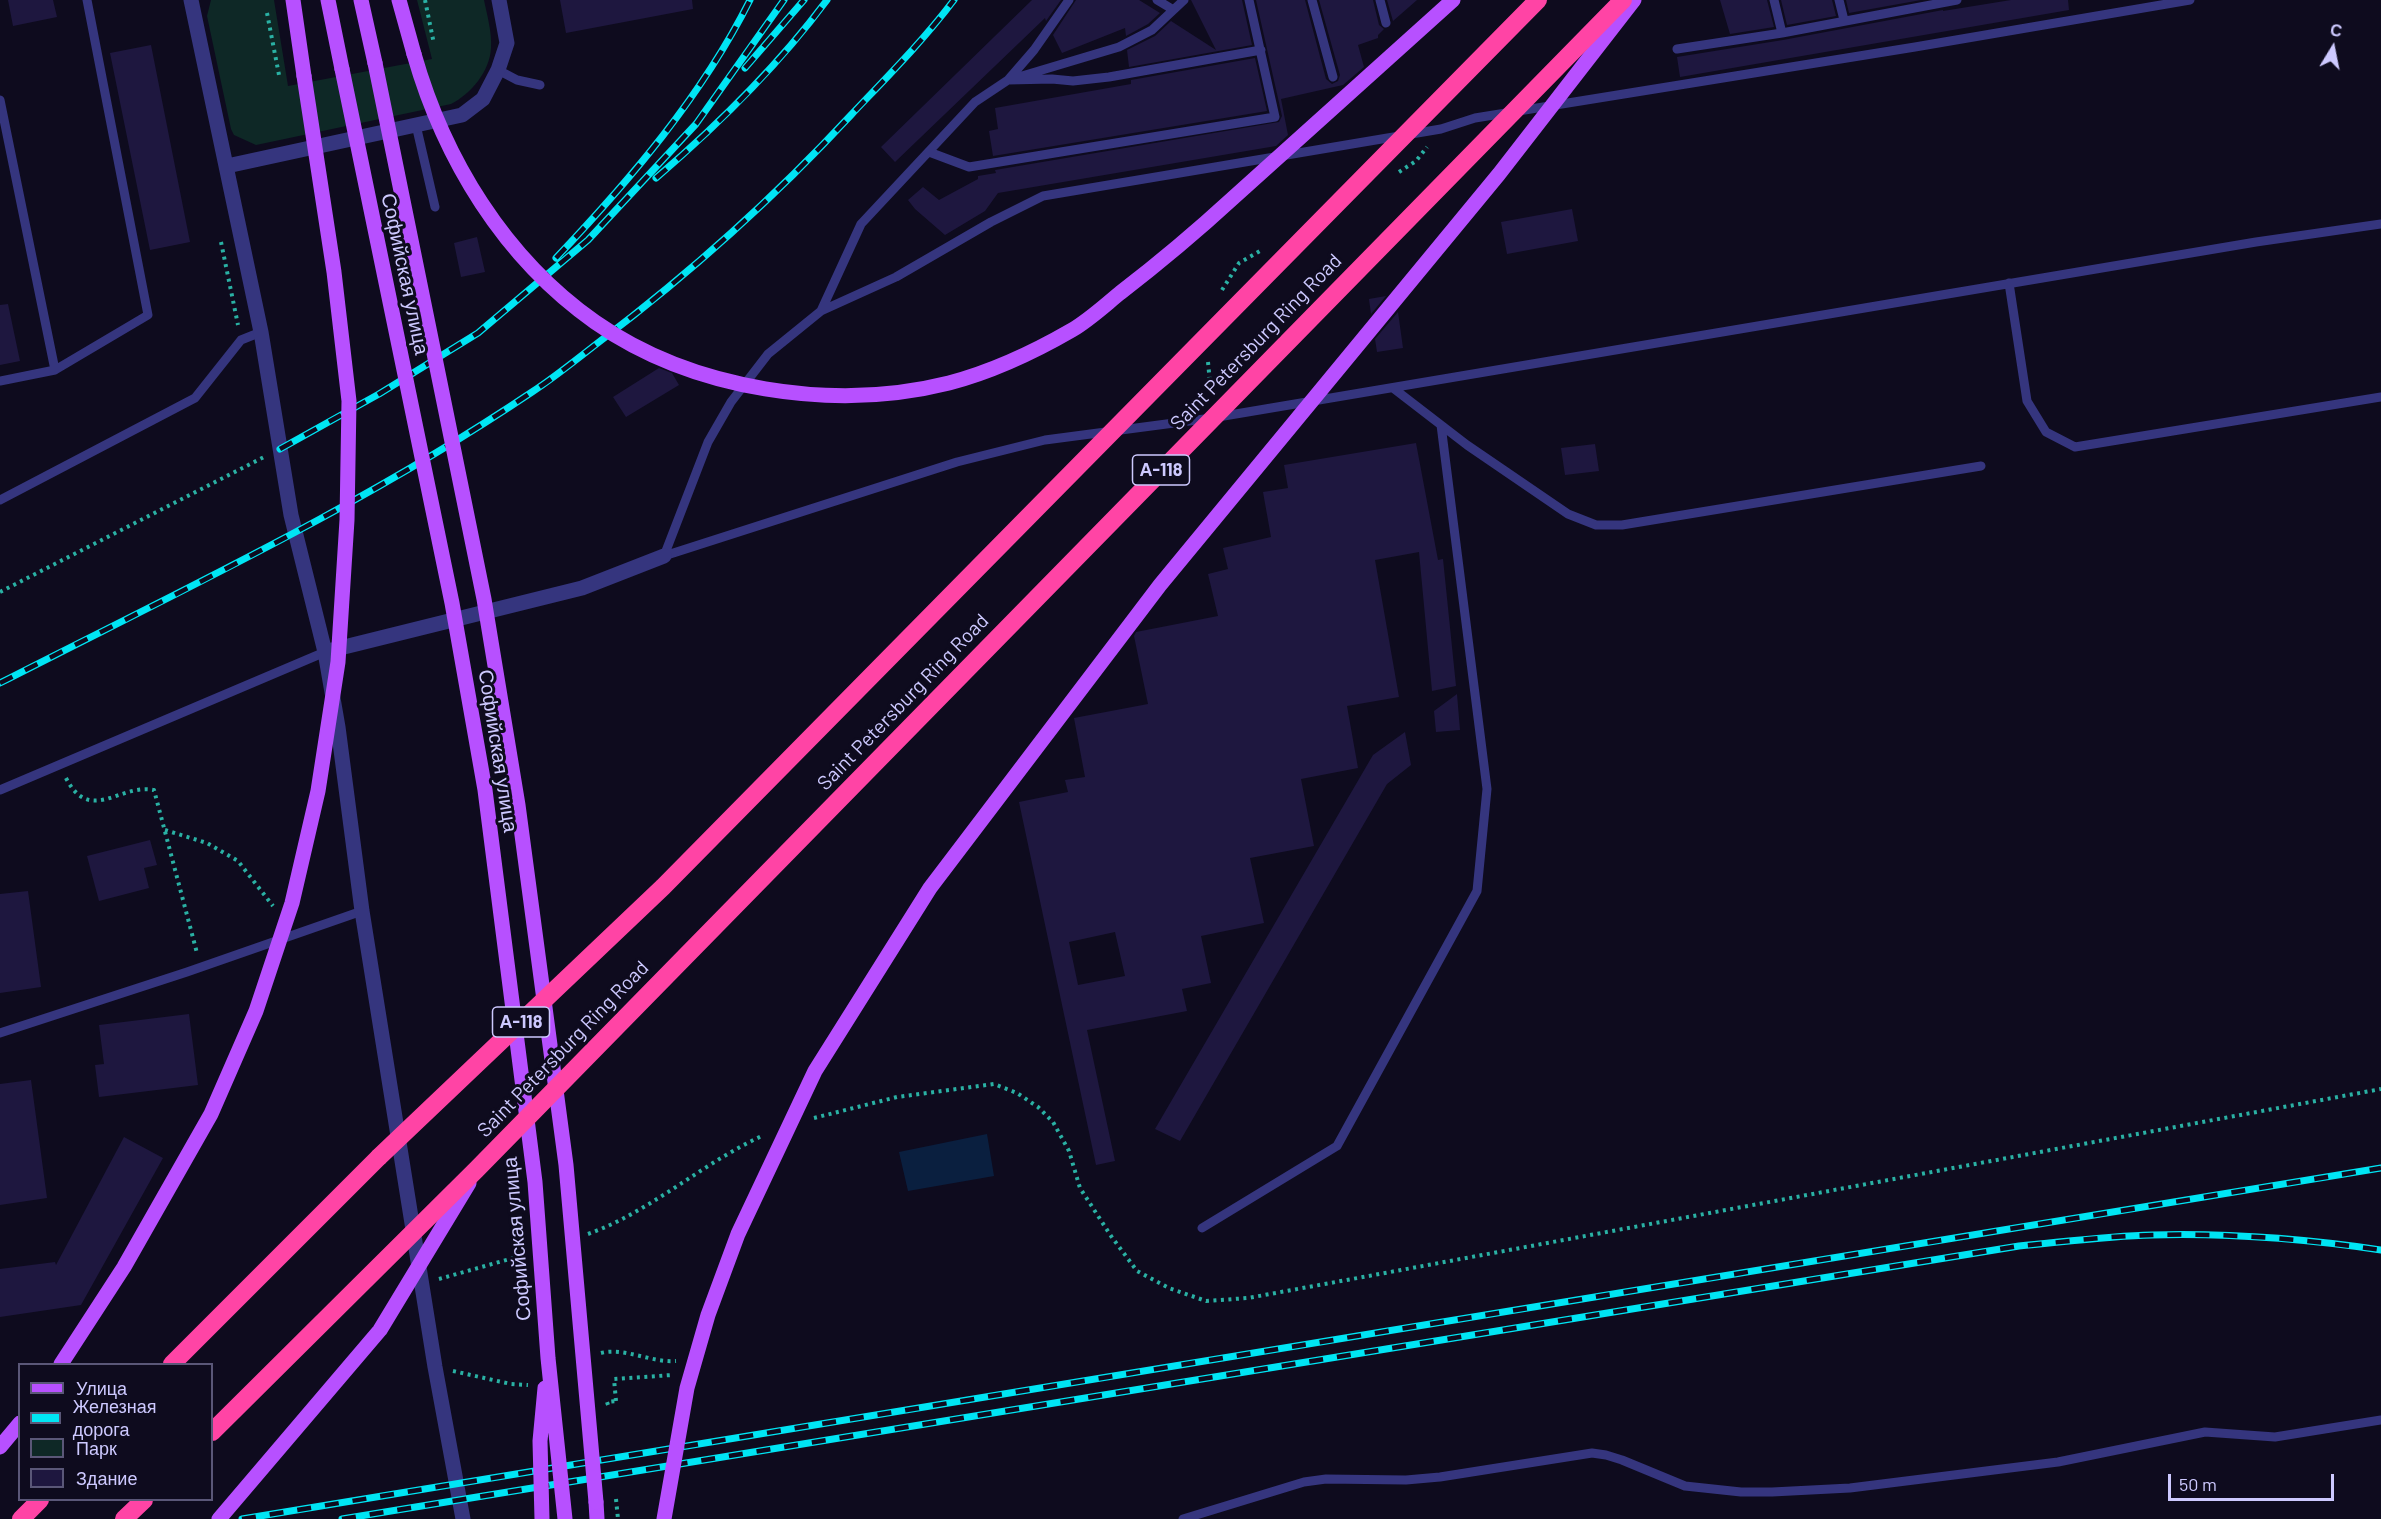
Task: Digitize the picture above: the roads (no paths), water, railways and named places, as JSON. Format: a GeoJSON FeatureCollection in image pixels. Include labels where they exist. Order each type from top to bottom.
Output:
{"type":"FeatureCollection","features":[{"type":"Feature","properties":{"kind":"highway","name":"Saint Petersburg Ring Road"},"geometry":{"type":"LineString","coordinates":[[174,1363],[379,1157],[663,886],[1538,0]]}},
{"type":"Feature","properties":{"kind":"highway","name":"Saint Petersburg Ring Road"},"geometry":{"type":"LineString","coordinates":[[213,1431],[476,1170],[1623,0]]}},
{"type":"Feature","properties":{"kind":"highway"},"geometry":{"type":"LineString","coordinates":[[21,1519],[39,1501]]}},
{"type":"Feature","properties":{"kind":"highway"},"geometry":{"type":"LineString","coordinates":[[124,1519],[143,1501]]}},
{"type":"Feature","properties":{"kind":"main road"},"geometry":{"type":"LineString","coordinates":[[62,1363],[124,1267],[211,1114],[256,1011],[292,903],[318,791],[339,662],[347,520],[350,401],[334,272],[293,0]]}},
{"type":"Feature","properties":{"kind":"main road","name":"Софийская улица"},"geometry":{"type":"LineString","coordinates":[[328,0],[452,603],[484,790],[535,1182],[548,1358],[565,1519]]}},
{"type":"Feature","properties":{"kind":"main road","name":"Софийская улица"},"geometry":{"type":"LineString","coordinates":[[361,0],[484,599],[518,805],[566,1166],[597,1519]]}},
{"type":"Feature","properties":{"kind":"main road"},"geometry":{"type":"LineString","coordinates":[[399,0],[414,54],[442,133],[471,189],[502,232],[544,280],[595,322],[640,348],[698,372],[764,389],[824,396],[877,395],[949,383],[1014,360],[1075,329],[1177,249],[1453,0]]}},
{"type":"Feature","properties":{"kind":"main road"},"geometry":{"type":"LineString","coordinates":[[664,1519],[687,1388],[708,1315],[738,1234],[815,1071],[924,898],[1160,585],[1499,174],[1634,0]]}},
{"type":"Feature","properties":{"kind":"main road"},"geometry":{"type":"LineString","coordinates":[[219,1519],[380,1330],[476,1170]]}},
{"type":"Feature","properties":{"kind":"main road"},"geometry":{"type":"LineString","coordinates":[[543,1519],[540,1441],[548,1358]]}},
{"type":"Feature","properties":{"kind":"main road"},"geometry":{"type":"LineString","coordinates":[[0,1447],[18,1425]]}},
{"type":"Feature","properties":{"kind":"street"},"geometry":{"type":"LineString","coordinates":[[190,0],[261,332],[291,515],[325,652],[338,727],[362,911],[421,1283],[463,1519]]}},
{"type":"Feature","properties":{"kind":"street"},"geometry":{"type":"LineString","coordinates":[[227,166],[462,115],[483,99],[498,70],[507,43],[499,0]]}},
{"type":"Feature","properties":{"kind":"street"},"geometry":{"type":"LineString","coordinates":[[325,652],[582,588],[664,556]]}},
{"type":"Feature","properties":{"kind":"lane"},"geometry":{"type":"LineString","coordinates":[[0,381],[55,370],[148,315],[87,0]]}},
{"type":"Feature","properties":{"kind":"lane"},"geometry":{"type":"LineString","coordinates":[[821,311],[861,224],[975,102],[1008,80],[1034,50],[1069,0]]}},
{"type":"Feature","properties":{"kind":"lane"},"geometry":{"type":"LineString","coordinates":[[1157,0],[1172,9]]}},
{"type":"Feature","properties":{"kind":"lane"},"geometry":{"type":"LineString","coordinates":[[1008,80],[1119,47],[1152,30],[1184,0]]}},
{"type":"Feature","properties":{"kind":"lane"},"geometry":{"type":"LineString","coordinates":[[929,152],[969,167],[1275,117],[1249,0]]}},
{"type":"Feature","properties":{"kind":"lane"},"geometry":{"type":"LineString","coordinates":[[1312,0],[1333,77]]}},
{"type":"Feature","properties":{"kind":"lane"},"geometry":{"type":"LineString","coordinates":[[1380,0],[1386,23]]}},
{"type":"Feature","properties":{"kind":"lane"},"geometry":{"type":"LineString","coordinates":[[1774,0],[1782,33]]}},
{"type":"Feature","properties":{"kind":"lane"},"geometry":{"type":"LineString","coordinates":[[1839,0],[1844,20]]}},
{"type":"Feature","properties":{"kind":"lane"},"geometry":{"type":"LineString","coordinates":[[1677,49],[1782,33],[1907,4],[1957,0]]}},
{"type":"Feature","properties":{"kind":"lane"},"geometry":{"type":"LineString","coordinates":[[664,556],[708,442],[731,402],[768,354],[821,311],[896,277],[1043,195],[1441,129],[1475,118],[2190,0]]}},
{"type":"Feature","properties":{"kind":"lane"},"geometry":{"type":"LineString","coordinates":[[1008,80],[1052,78],[1073,81],[1108,77],[1261,50]]}},
{"type":"Feature","properties":{"kind":"lane"},"geometry":{"type":"LineString","coordinates":[[498,70],[517,80],[540,85]]}},
{"type":"Feature","properties":{"kind":"lane"},"geometry":{"type":"LineString","coordinates":[[0,100],[55,370]]}},
{"type":"Feature","properties":{"kind":"lane"},"geometry":{"type":"LineString","coordinates":[[416,125],[435,207]]}},
{"type":"Feature","properties":{"kind":"lane"},"geometry":{"type":"LineString","coordinates":[[664,556],[957,462],[1045,440],[1212,418],[2256,242],[2381,224]]}},
{"type":"Feature","properties":{"kind":"lane"},"geometry":{"type":"LineString","coordinates":[[2009,284],[2027,401],[2046,432],[2075,447],[2381,397]]}},
{"type":"Feature","properties":{"kind":"lane"},"geometry":{"type":"LineString","coordinates":[[0,500],[195,398],[241,340],[261,332]]}},
{"type":"Feature","properties":{"kind":"lane"},"geometry":{"type":"LineString","coordinates":[[1393,388],[1467,446],[1568,514],[1596,525],[1622,525],[1981,466]]}},
{"type":"Feature","properties":{"kind":"lane"},"geometry":{"type":"LineString","coordinates":[[1202,1228],[1337,1146],[1477,891],[1487,789],[1441,425]]}},
{"type":"Feature","properties":{"kind":"lane"},"geometry":{"type":"LineString","coordinates":[[0,790],[325,652]]}},
{"type":"Feature","properties":{"kind":"lane"},"geometry":{"type":"LineString","coordinates":[[0,1033],[362,911]]}},
{"type":"Feature","properties":{"kind":"lane"},"geometry":{"type":"LineString","coordinates":[[1184,1519],[1304,1482],[1326,1479],[1440,1477],[1592,1453],[1622,1460],[1685,1486],[1741,1492],[1772,1492],[1850,1488],[2058,1462],[2205,1432],[2275,1437],[2381,1420]]}},
{"type":"Feature","properties":{"kind":"water"},"geometry":{"type":"Polygon","coordinates":[[[987,1134],[994,1176],[908,1191],[899,1152],[987,1134]]]}},
{"type":"Feature","properties":{"kind":"railway"},"geometry":{"type":"LineString","coordinates":[[556,258],[663,136],[710,70],[750,0]]}},
{"type":"Feature","properties":{"kind":"railway"},"geometry":{"type":"LineString","coordinates":[[280,449],[379,394],[478,333],[588,240],[696,124],[784,0]]}},
{"type":"Feature","properties":{"kind":"railway"},"geometry":{"type":"LineString","coordinates":[[745,68],[804,0]]}},
{"type":"Feature","properties":{"kind":"railway"},"geometry":{"type":"LineString","coordinates":[[656,178],[747,94],[827,0]]}},
{"type":"Feature","properties":{"kind":"railway"},"geometry":{"type":"LineString","coordinates":[[0,683],[337,509],[468,433],[549,380],[666,290],[792,176],[891,73],[954,0]]}},
{"type":"Feature","properties":{"kind":"railway"},"geometry":{"type":"LineString","coordinates":[[242,1519],[2381,1168]]}},
{"type":"Feature","properties":{"kind":"railway"},"geometry":{"type":"LineString","coordinates":[[342,1519],[2019,1246],[2152,1235],[2209,1235],[2267,1238],[2381,1250]]}}]}
